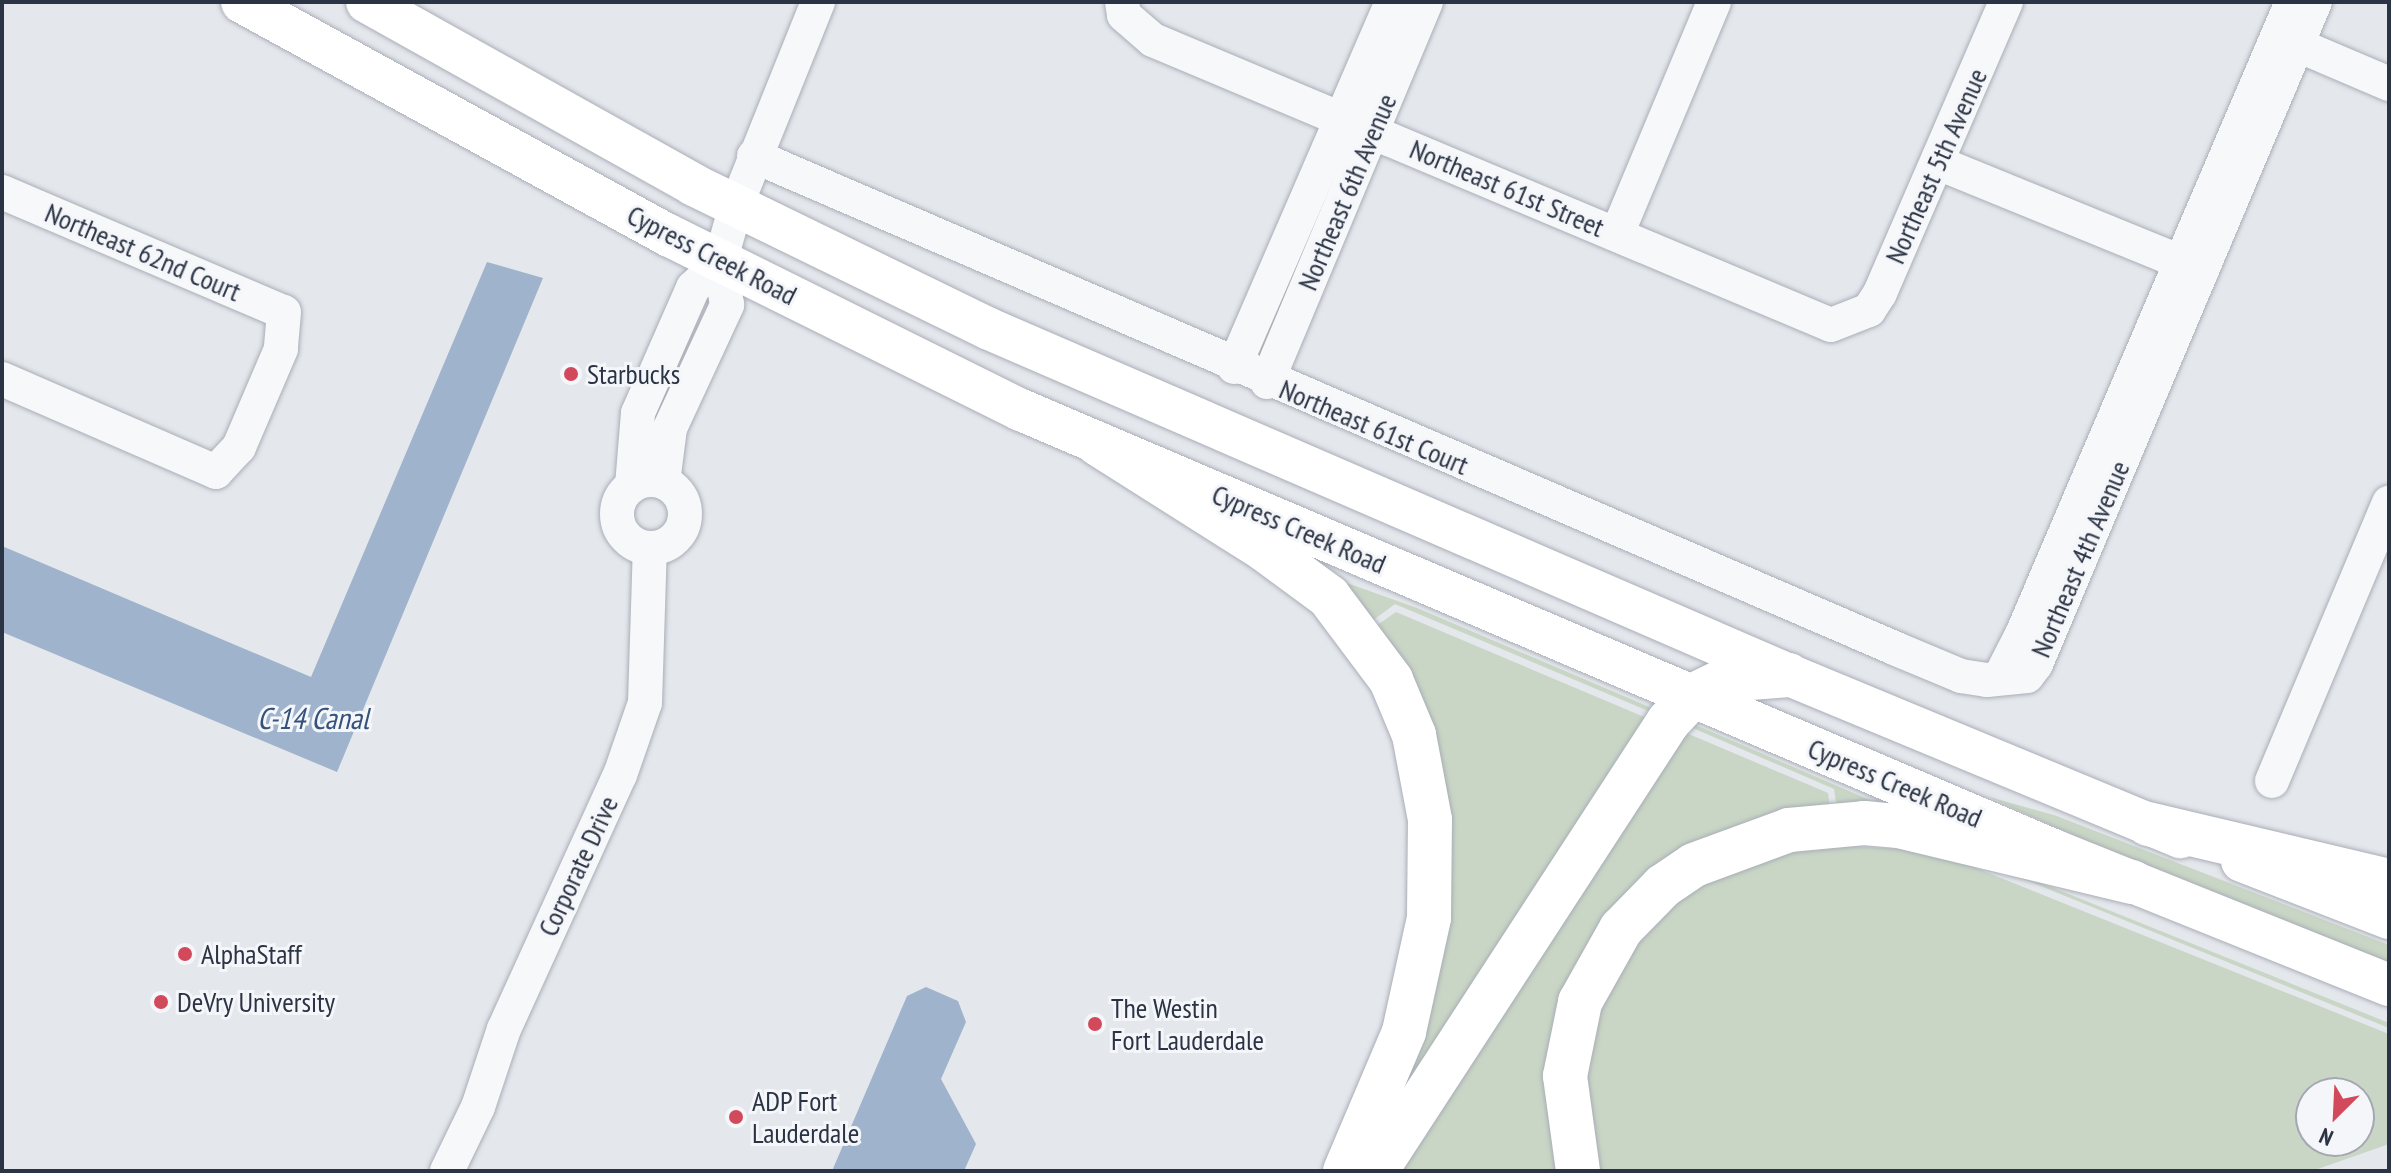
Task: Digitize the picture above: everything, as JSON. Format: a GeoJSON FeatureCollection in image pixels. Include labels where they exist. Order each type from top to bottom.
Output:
{"type":"FeatureCollection","features":[{"type":"Feature","properties":{"kind":"highway"},"geometry":{"type":"LineString","coordinates":[[1098,444],[1264,549],[1329,597],[1391,680],[1414,735],[1430,820],[1429,918],[1404,1032],[1345,1171]]}},
{"type":"Feature","properties":{"kind":"highway"},"geometry":{"type":"LineString","coordinates":[[1376,1171],[1655,741],[1692,696],[1725,680],[1789,675]]}},
{"type":"Feature","properties":{"kind":"highway"},"geometry":{"type":"LineString","coordinates":[[1578,1171],[1569,1132],[1565,1076],[1580,1002],[1621,929],[1663,886],[1694,865],[1789,830],[1864,823],[1899,826],[2132,882]]}},
{"type":"Feature","properties":{"kind":"highway"},"geometry":{"type":"LineString","coordinates":[[2148,824],[2389,881]]}},
{"type":"Feature","properties":{"kind":"main road","name":"Cypress Creek Road"},"geometry":{"type":"LineString","coordinates":[[242,2],[720,262],[1098,444],[2132,882],[2389,985]]}},
{"type":"Feature","properties":{"kind":"main road","name":"Cypress Creek Road"},"geometry":{"type":"LineString","coordinates":[[367,2],[736,206],[987,328],[1789,675],[2148,824],[2389,918]]}},
{"type":"Feature","properties":{"kind":"street"},"geometry":{"type":"LineString","coordinates":[[647,484],[679,495],[683,525],[671,542],[650,548],[631,541],[618,523],[619,502],[647,484],[727,305],[720,262],[736,206],[818,2]]}},
{"type":"Feature","properties":{"kind":"street","name":"Northeast 6th Avenue"},"geometry":{"type":"LineString","coordinates":[[1267,382],[1357,125],[1392,2]]}},
{"type":"Feature","properties":{"kind":"street","name":"Northeast 6th Avenue"},"geometry":{"type":"LineString","coordinates":[[1234,367],[1357,125],[1426,2]]}},
{"type":"Feature","properties":{"kind":"street"},"geometry":{"type":"LineString","coordinates":[[1617,234],[1714,2]]}},
{"type":"Feature","properties":{"kind":"street","name":"Northeast 5th Avenue"},"geometry":{"type":"LineString","coordinates":[[1852,321],[1869,310],[1880,293],[2006,2]]}},
{"type":"Feature","properties":{"kind":"street","name":"Northeast 4th Avenue"},"geometry":{"type":"LineString","coordinates":[[2287,41],[2292,2]]}},
{"type":"Feature","properties":{"kind":"street","name":"Northeast 4th Avenue"},"geometry":{"type":"LineString","coordinates":[[2000,677],[2192,267],[2287,41],[2315,2]]}},
{"type":"Feature","properties":{"kind":"street","name":"Northeast 61st Street"},"geometry":{"type":"LineString","coordinates":[[1123,9],[1153,40],[1617,234],[1814,322],[1831,325],[1852,321]]}},
{"type":"Feature","properties":{"kind":"street"},"geometry":{"type":"LineString","coordinates":[[2287,41],[2389,84]]}},
{"type":"Feature","properties":{"kind":"street","name":"Northeast 61st Court"},"geometry":{"type":"LineString","coordinates":[[754,156],[1267,382],[1948,671],[1987,680],[2000,677]]}},
{"type":"Feature","properties":{"kind":"street"},"geometry":{"type":"LineString","coordinates":[[1938,163],[2192,267]]}},
{"type":"Feature","properties":{"kind":"street","name":"Northeast 62nd Court"},"geometry":{"type":"LineString","coordinates":[[2,192],[284,312],[281,349],[239,447],[216,472],[2,379]]}},
{"type":"Feature","properties":{"kind":"street"},"geometry":{"type":"LineString","coordinates":[[2272,781],[2389,503]]}},
{"type":"Feature","properties":{"kind":"street","name":"Corporate Drive"},"geometry":{"type":"LineString","coordinates":[[447,1171],[478,1107],[504,1029],[620,775],[645,703],[650,548]]}},
{"type":"Feature","properties":{"kind":"green space"},"geometry":{"type":"Polygon","coordinates":[[[1336,579],[1417,608],[1654,709],[1653,713],[1395,604],[1368,624],[1336,579]]]}},
{"type":"Feature","properties":{"kind":"green space"},"geometry":{"type":"Polygon","coordinates":[[[1396,612],[1649,719],[1376,1149],[1435,960],[1373,628],[1396,612]]]}},
{"type":"Feature","properties":{"kind":"green space"},"geometry":{"type":"Polygon","coordinates":[[[1691,723],[1893,810],[1838,814],[1834,789],[1688,726],[1691,723]]]}},
{"type":"Feature","properties":{"kind":"green space"},"geometry":{"type":"Polygon","coordinates":[[[1684,732],[1828,793],[1831,814],[1620,911],[1567,1171],[1401,1171],[1684,732]]]}},
{"type":"Feature","properties":{"kind":"green space"},"geometry":{"type":"Polygon","coordinates":[[[1989,797],[2054,815],[2389,945],[2389,963],[2110,852],[1989,797]]]}},
{"type":"Feature","properties":{"kind":"green space"},"geometry":{"type":"Polygon","coordinates":[[[1834,845],[1918,850],[1966,864],[2389,1034],[2389,1144],[2375,1149],[2375,1077],[2295,1077],[2295,1157],[2352,1157],[2312,1171],[1592,1171],[1580,1126],[1586,1027],[1656,911],[1738,859],[1834,845]]]}},
{"type":"Feature","properties":{"kind":"green space"},"geometry":{"type":"Polygon","coordinates":[[[1972,855],[2389,1023],[2389,1028],[1979,861],[1972,855]]]}},
{"type":"Feature","properties":{"kind":"water","name":"C-14 Canal"},"geometry":{"type":"Polygon","coordinates":[[[487,262],[543,278],[337,772],[2,632],[2,546],[311,677],[487,262]]]}},
{"type":"Feature","properties":{"kind":"water"},"geometry":{"type":"Polygon","coordinates":[[[926,987],[958,1001],[966,1022],[941,1079],[976,1144],[964,1171],[832,1171],[907,996],[926,987]]]}},
{"type":"Feature","properties":{"kind":"place","name":"Starbucks"},"geometry":{"type":"Point","coordinates":[571,374]}},
{"type":"Feature","properties":{"kind":"place","name":"AlphaStaff"},"geometry":{"type":"Point","coordinates":[185,954]}},
{"type":"Feature","properties":{"kind":"place","name":"DeVry University"},"geometry":{"type":"Point","coordinates":[161,1002]}},
{"type":"Feature","properties":{"kind":"place","name":"The Westin Fort Lauderdale"},"geometry":{"type":"Point","coordinates":[1095,1024]}},
{"type":"Feature","properties":{"kind":"place","name":"ADP Fort Lauderdale"},"geometry":{"type":"Point","coordinates":[736,1117]}}]}
